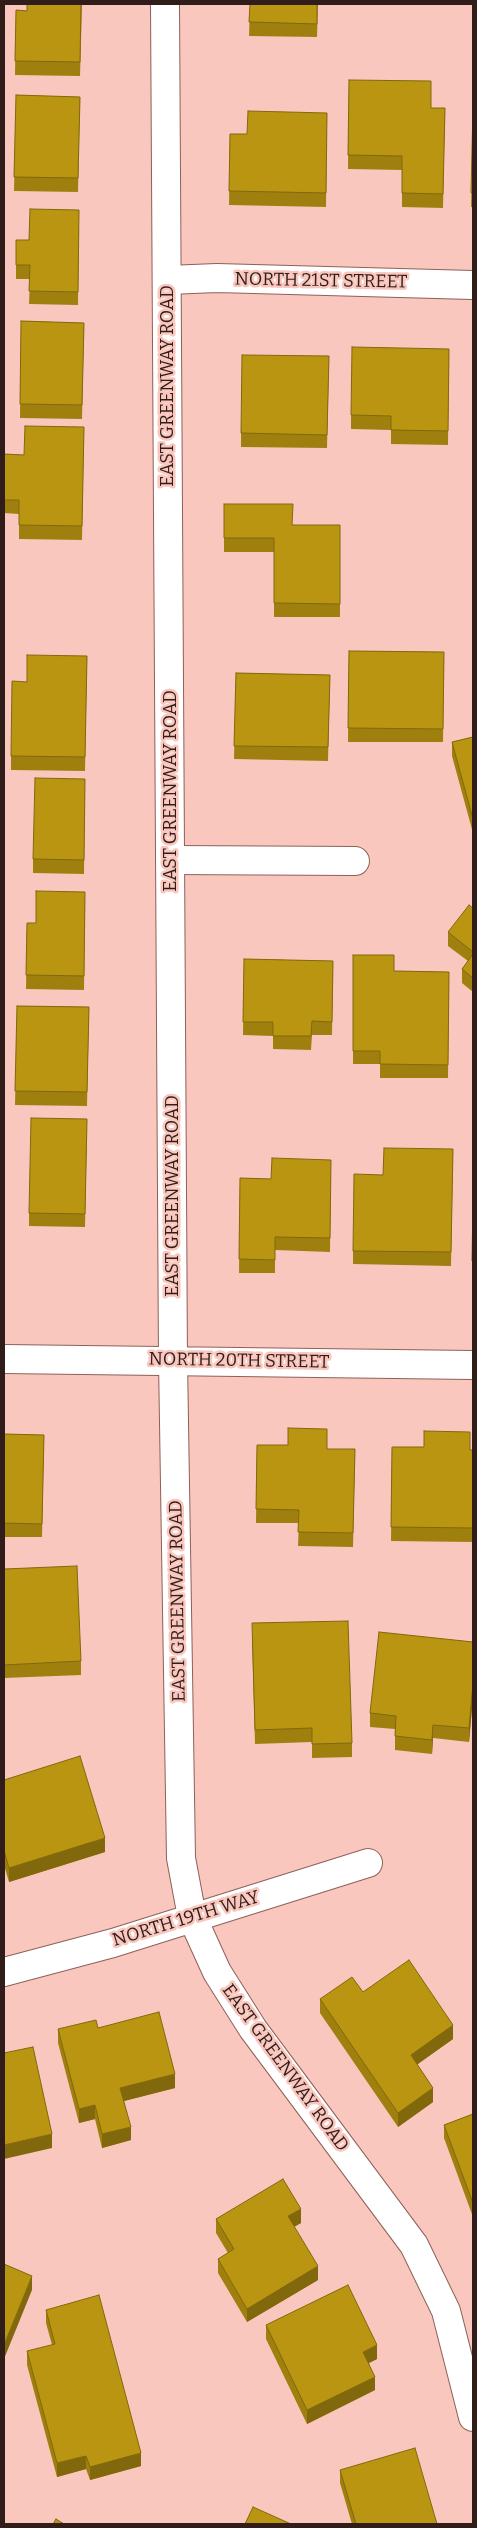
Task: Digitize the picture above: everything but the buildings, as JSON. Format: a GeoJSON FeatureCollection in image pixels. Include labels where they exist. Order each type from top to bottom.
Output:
{"type":"FeatureCollection","features":[{"type":"Feature","properties":{"kind":"street","name":"EAST GREENWAY ROAD"},"geometry":{"type":"LineString","coordinates":[[165,4],[173,1360],[181,1858],[192,1917],[217,1972],[243,2012],[414,2245],[446,2311],[473,2417]]}},
{"type":"Feature","properties":{"kind":"street","name":"NORTH 21ST STREET"},"geometry":{"type":"LineString","coordinates":[[168,280],[226,278],[473,284]]}},
{"type":"Feature","properties":{"kind":"street"},"geometry":{"type":"LineString","coordinates":[[171,860],[355,861]]}},
{"type":"Feature","properties":{"kind":"street","name":"NORTH 20TH STREET"},"geometry":{"type":"LineString","coordinates":[[4,1359],[473,1365]]}},
{"type":"Feature","properties":{"kind":"street","name":"NORTH 19TH WAY"},"geometry":{"type":"LineString","coordinates":[[4,1972],[113,1942],[368,1863]]}}]}
